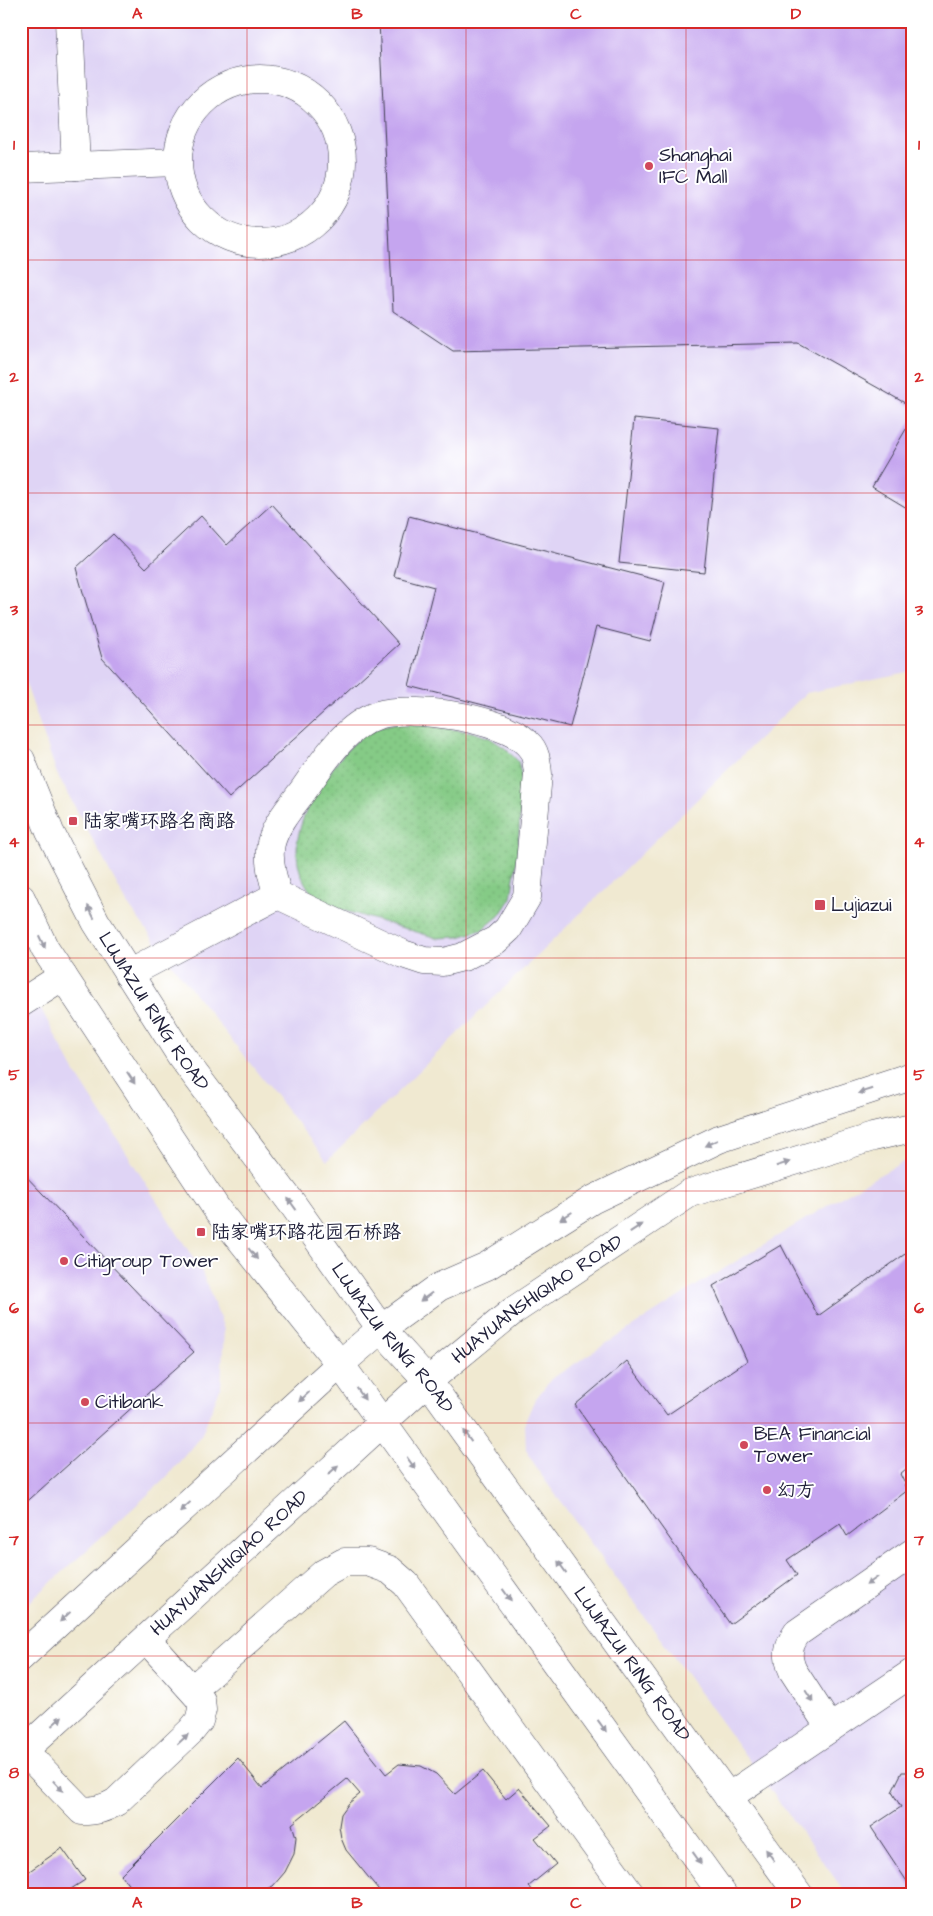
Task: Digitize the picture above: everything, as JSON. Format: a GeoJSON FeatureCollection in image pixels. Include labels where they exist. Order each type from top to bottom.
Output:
{"type":"FeatureCollection","features":[{"type":"Feature","properties":{"kind":"main road"},"geometry":{"type":"LineString","coordinates":[[69,21],[76,166]]}},
{"type":"Feature","properties":{"kind":"main road"},"geometry":{"type":"LineString","coordinates":[[269,79],[296,86],[318,102],[335,124],[343,150],[342,178],[332,203],[314,225],[291,238],[265,244],[238,242],[214,230],[194,212],[182,188],[177,162],[182,134],[195,110],[215,92],[241,81],[269,79]]}},
{"type":"Feature","properties":{"kind":"main road"},"geometry":{"type":"LineString","coordinates":[[21,168],[177,162]]}},
{"type":"Feature","properties":{"kind":"main road"},"geometry":{"type":"LineString","coordinates":[[398,711],[422,711],[499,726],[514,733],[528,744],[536,758],[538,774],[527,896],[508,929],[496,940],[463,957],[443,962],[424,960],[403,954],[278,895],[270,863],[270,846],[276,828],[328,755],[358,726],[377,715],[398,711]]}},
{"type":"Feature","properties":{"kind":"main road","name":"LUJIAZUI RING ROAD"},"geometry":{"type":"LineString","coordinates":[[21,760],[50,832],[96,922],[181,1056],[294,1206],[381,1329],[428,1382],[799,1895]]}},
{"type":"Feature","properties":{"kind":"main road"},"geometry":{"type":"LineString","coordinates":[[128,974],[278,895]]}},
{"type":"Feature","properties":{"kind":"main road"},"geometry":{"type":"LineString","coordinates":[[21,898],[46,949],[218,1211],[340,1364],[723,1895]]}},
{"type":"Feature","properties":{"kind":"main road"},"geometry":{"type":"LineString","coordinates":[[21,1003],[63,976]]}},
{"type":"Feature","properties":{"kind":"main road"},"geometry":{"type":"LineString","coordinates":[[21,1657],[340,1364],[381,1329],[440,1287],[488,1266],[592,1200],[719,1139],[912,1076]]}},
{"type":"Feature","properties":{"kind":"main road","name":"HUAYUANSHIQIAO ROAD"},"geometry":{"type":"LineString","coordinates":[[23,1752],[428,1382],[513,1311],[690,1193],[873,1137],[912,1128]]}},
{"type":"Feature","properties":{"kind":"main road"},"geometry":{"type":"LineString","coordinates":[[830,1728],[790,1666],[788,1651],[791,1642],[797,1633],[912,1553]]}},
{"type":"Feature","properties":{"kind":"main road"},"geometry":{"type":"LineString","coordinates":[[193,1690],[324,1573],[344,1562],[368,1562],[390,1570],[406,1584],[631,1895]]}},
{"type":"Feature","properties":{"kind":"main road"},"geometry":{"type":"LineString","coordinates":[[23,1752],[82,1810],[93,1811],[106,1808],[116,1802],[191,1731],[198,1721],[202,1710],[201,1700],[147,1640]]}},
{"type":"Feature","properties":{"kind":"main road"},"geometry":{"type":"LineString","coordinates":[[728,1797],[912,1673]]}},
{"type":"Feature","properties":{"kind":"shaded area"},"geometry":{"type":"Polygon","coordinates":[[[21,21],[912,21],[912,671],[806,693],[327,1161],[170,962],[127,903],[57,774],[21,670],[21,21]]]}},
{"type":"Feature","properties":{"kind":"shaded area"},"geometry":{"type":"Polygon","coordinates":[[[21,971],[73,1069],[202,1272],[224,1329],[221,1386],[201,1436],[165,1479],[21,1610],[21,971]]]}},
{"type":"Feature","properties":{"kind":"shaded area"},"geometry":{"type":"Polygon","coordinates":[[[912,1157],[912,1895],[847,1895],[539,1472],[526,1450],[525,1422],[534,1401],[551,1379],[699,1284],[863,1184],[912,1157]]]}},
{"type":"Feature","properties":{"kind":"green space"},"geometry":{"type":"Polygon","coordinates":[[[402,722],[472,732],[490,738],[505,748],[518,761],[522,779],[518,851],[511,898],[499,916],[482,930],[459,937],[437,938],[322,904],[312,894],[300,872],[297,848],[299,835],[308,806],[314,796],[355,742],[376,728],[402,722]]]}},
{"type":"Feature","properties":{"kind":"building","name":"Shanghai IFC Mall"},"geometry":{"type":"Polygon","coordinates":[[[379,21],[912,21],[912,407],[798,343],[453,351],[393,311],[379,21]]]}},
{"type":"Feature","properties":{"kind":"building"},"geometry":{"type":"Polygon","coordinates":[[[634,419],[719,428],[704,572],[619,563],[634,419]]]}},
{"type":"Feature","properties":{"kind":"building"},"geometry":{"type":"Polygon","coordinates":[[[912,419],[912,511],[872,487],[912,419]]]}},
{"type":"Feature","properties":{"kind":"building"},"geometry":{"type":"Polygon","coordinates":[[[272,504],[399,644],[229,798],[102,658],[76,568],[113,534],[146,568],[201,516],[227,545],[272,504]]]}},
{"type":"Feature","properties":{"kind":"building"},"geometry":{"type":"Polygon","coordinates":[[[409,516],[665,582],[650,641],[596,627],[570,727],[409,686],[434,587],[394,576],[409,516]]]}},
{"type":"Feature","properties":{"kind":"building","name":"Citigroup Tower"},"geometry":{"type":"Polygon","coordinates":[[[21,1171],[194,1352],[21,1507],[21,1171]]]}},
{"type":"Feature","properties":{"kind":"building","name":"BEA Financial Tower"},"geometry":{"type":"Polygon","coordinates":[[[781,1245],[818,1316],[912,1249],[912,1464],[900,1474],[908,1490],[847,1536],[840,1524],[787,1560],[797,1575],[730,1624],[575,1405],[627,1361],[667,1415],[747,1361],[713,1286],[781,1245]]]}},
{"type":"Feature","properties":{"kind":"building"},"geometry":{"type":"Polygon","coordinates":[[[344,1721],[386,1774],[399,1764],[421,1766],[436,1774],[455,1794],[483,1771],[506,1799],[519,1788],[551,1826],[535,1838],[556,1864],[529,1886],[536,1895],[383,1895],[346,1850],[341,1838],[339,1826],[341,1814],[349,1803],[360,1794],[347,1779],[292,1824],[296,1837],[294,1854],[285,1872],[273,1886],[253,1895],[218,1895],[209,1890],[202,1895],[136,1895],[121,1875],[238,1758],[262,1788],[344,1721]]]}},
{"type":"Feature","properties":{"kind":"building"},"geometry":{"type":"Polygon","coordinates":[[[902,1772],[912,1772],[912,1889],[871,1827],[901,1807],[892,1792],[902,1772]]]}},
{"type":"Feature","properties":{"kind":"building"},"geometry":{"type":"Polygon","coordinates":[[[62,1848],[85,1880],[71,1889],[76,1895],[21,1895],[21,1877],[62,1848]]]}},
{"type":"Feature","properties":{"kind":"place","name":"Shanghai IFC Mall"},"geometry":{"type":"Point","coordinates":[649,166]}},
{"type":"Feature","properties":{"kind":"place","name":"陆家嘴环路名商路"},"geometry":{"type":"Point","coordinates":[73,821]}},
{"type":"Feature","properties":{"kind":"place","name":"Lujiazui"},"geometry":{"type":"Point","coordinates":[820,905]}},
{"type":"Feature","properties":{"kind":"place","name":"陆家嘴环路花园石桥路"},"geometry":{"type":"Point","coordinates":[201,1232]}},
{"type":"Feature","properties":{"kind":"place","name":"Citigroup Tower"},"geometry":{"type":"Point","coordinates":[64,1261]}},
{"type":"Feature","properties":{"kind":"place","name":"Citibank"},"geometry":{"type":"Point","coordinates":[85,1402]}},
{"type":"Feature","properties":{"kind":"place","name":"BEA Financial Tower"},"geometry":{"type":"Point","coordinates":[744,1445]}},
{"type":"Feature","properties":{"kind":"place","name":"幻方"},"geometry":{"type":"Point","coordinates":[767,1490]}}]}
